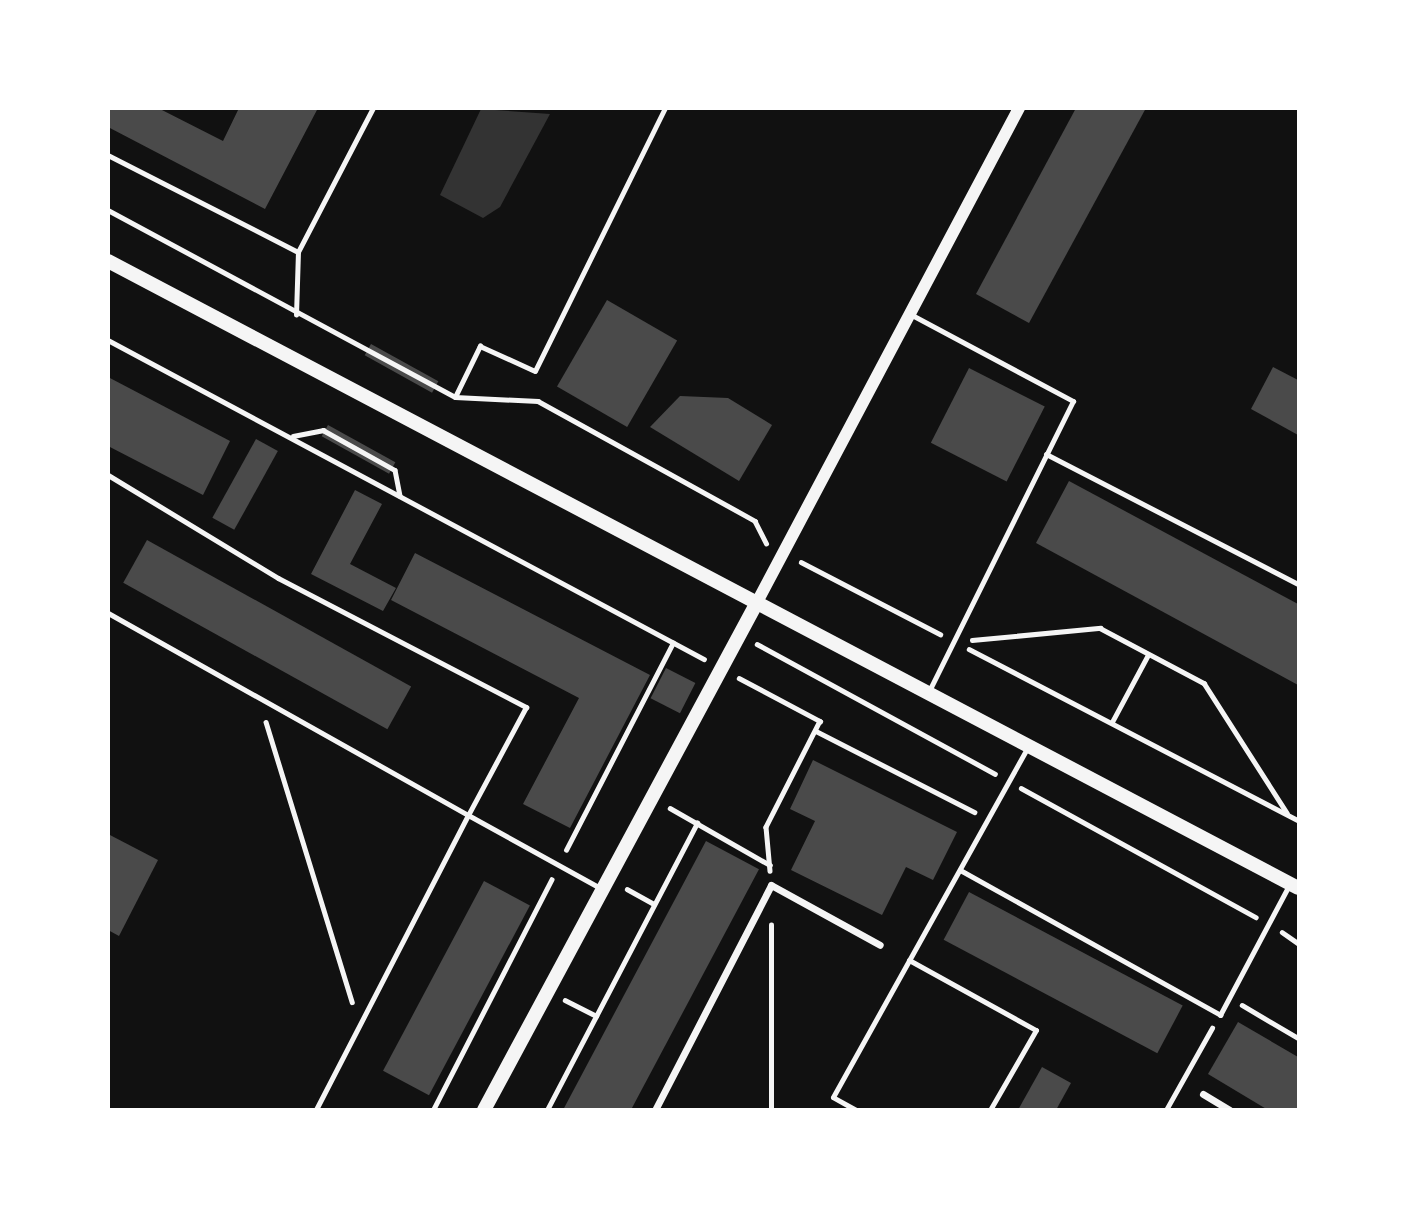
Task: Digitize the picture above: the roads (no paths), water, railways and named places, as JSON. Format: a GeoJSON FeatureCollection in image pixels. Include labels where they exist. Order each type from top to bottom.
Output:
{"type":"FeatureCollection","features":[{"type":"Feature","properties":{"kind":"main road"},"geometry":{"type":"LineString","coordinates":[[108,261],[755,606],[1294,886]]}},
{"type":"Feature","properties":{"kind":"main road"},"geometry":{"type":"LineString","coordinates":[[484,1110],[755,606]]}},
{"type":"Feature","properties":{"kind":"street"},"geometry":{"type":"LineString","coordinates":[[755,606],[1019,108]]}},
{"type":"Feature","properties":{"kind":"street"},"geometry":{"type":"LineString","coordinates":[[655,1110],[771,885],[880,945]]}},
{"type":"Feature","properties":{"kind":"street"},"geometry":{"type":"LineString","coordinates":[[1203,1094],[1230,1110]]}},
{"type":"Feature","properties":{"kind":"lane"},"geometry":{"type":"LineString","coordinates":[[908,313],[1073,401],[928,694]]}},
{"type":"Feature","properties":{"kind":"lane"},"geometry":{"type":"LineString","coordinates":[[1046,454],[1298,584]]}},
{"type":"Feature","properties":{"kind":"lane"},"geometry":{"type":"LineString","coordinates":[[108,475],[278,578],[526,707],[316,1110]]}},
{"type":"Feature","properties":{"kind":"lane"},"geometry":{"type":"LineString","coordinates":[[108,612],[259,700],[468,815],[605,884]]}},
{"type":"Feature","properties":{"kind":"lane"},"geometry":{"type":"LineString","coordinates":[[856,1110],[833,1097],[1028,746]]}},
{"type":"Feature","properties":{"kind":"lane"},"geometry":{"type":"LineString","coordinates":[[960,870],[1220,1015],[1294,886]]}},
{"type":"Feature","properties":{"kind":"lane"},"geometry":{"type":"LineString","coordinates":[[909,960],[1036,1030],[990,1110]]}}]}
